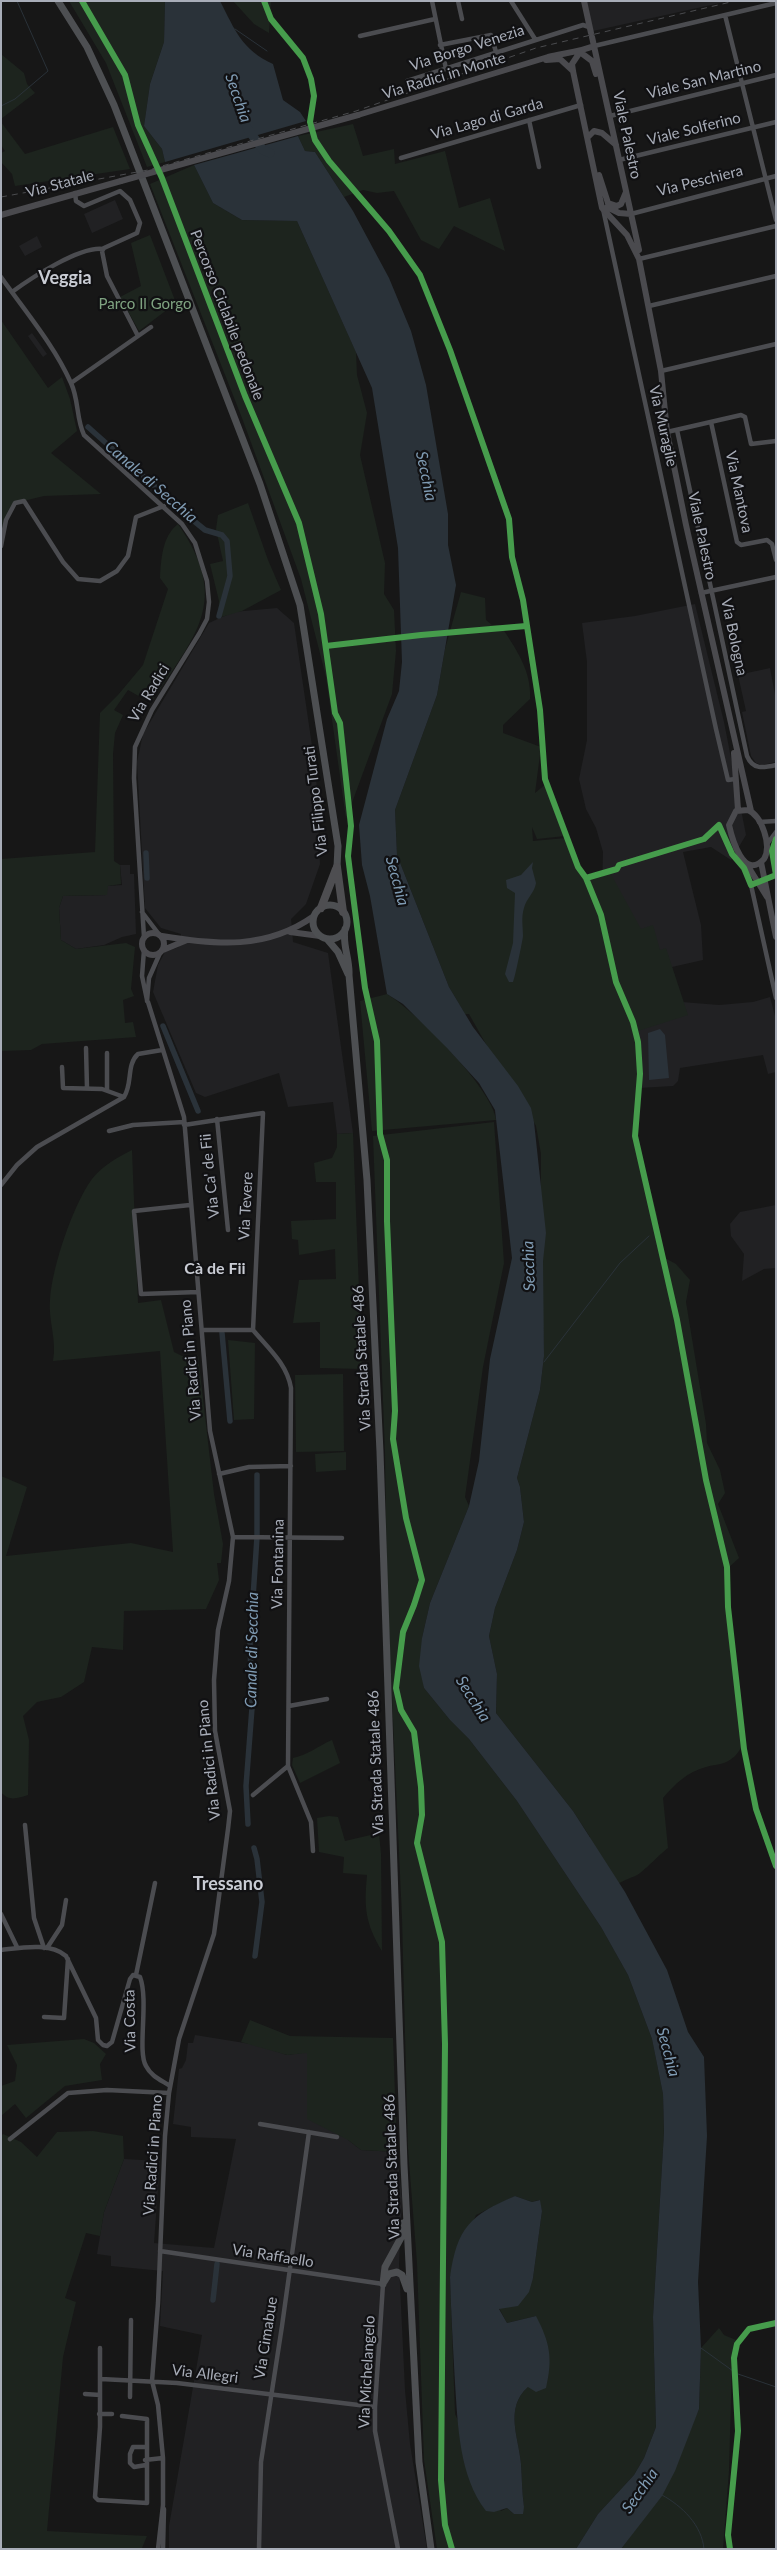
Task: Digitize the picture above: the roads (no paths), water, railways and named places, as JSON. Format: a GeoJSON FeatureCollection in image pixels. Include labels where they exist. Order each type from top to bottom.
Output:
{"type":"FeatureCollection","features":[{"type":"Feature","properties":{"kind":"highway"},"geometry":{"type":"LineString","coordinates":[[321,908],[337,867]]}},
{"type":"Feature","properties":{"kind":"highway"},"geometry":{"type":"LineString","coordinates":[[337,867],[343,912]]}},
{"type":"Feature","properties":{"kind":"main road","name":"Via Filippo Turati"},"geometry":{"type":"LineString","coordinates":[[58,1],[87,47],[114,105],[235,415],[300,605],[336,827],[338,846],[337,867]]}},
{"type":"Feature","properties":{"kind":"main road","name":"Viale Palestro"},"geometry":{"type":"LineString","coordinates":[[584,1],[640,253],[639,259]]}},
{"type":"Feature","properties":{"kind":"main road","name":"Via Radici in Monte"},"geometry":{"type":"LineString","coordinates":[[120,181],[358,115],[545,60],[572,50],[580,52],[594,46]]}},
{"type":"Feature","properties":{"kind":"main road"},"geometry":{"type":"LineString","coordinates":[[573,71],[572,64],[580,52],[592,61],[598,82],[605,92]]}},
{"type":"Feature","properties":{"kind":"main road"},"geometry":{"type":"LineString","coordinates":[[545,60],[560,59],[573,71]]}},
{"type":"Feature","properties":{"kind":"main road","name":"Via Muraglie"},"geometry":{"type":"LineString","coordinates":[[573,71],[593,158],[602,208]]}},
{"type":"Feature","properties":{"kind":"main road"},"geometry":{"type":"LineString","coordinates":[[588,137],[594,131],[600,131],[616,145]]}},
{"type":"Feature","properties":{"kind":"main road"},"geometry":{"type":"LineString","coordinates":[[593,158],[596,162],[605,199],[608,203],[613,206],[621,204],[626,191]]}},
{"type":"Feature","properties":{"kind":"main road"},"geometry":{"type":"LineString","coordinates":[[597,180],[607,207],[619,213],[631,214]]}},
{"type":"Feature","properties":{"kind":"main road","name":"Via Statale"},"geometry":{"type":"LineString","coordinates":[[3,213],[120,181]]}},
{"type":"Feature","properties":{"kind":"main road","name":"Viale Palestro"},"geometry":{"type":"LineString","coordinates":[[602,208],[627,235],[639,259],[661,371],[667,432],[736,759],[738,810]]}},
{"type":"Feature","properties":{"kind":"main road","name":"Viale Palestro"},"geometry":{"type":"LineString","coordinates":[[718,669],[721,672],[751,811]]}},
{"type":"Feature","properties":{"kind":"main road"},"geometry":{"type":"LineString","coordinates":[[746,863],[761,862],[766,856],[768,844],[759,822],[751,811],[738,810],[733,814],[729,825],[737,851],[767,897]]}},
{"type":"Feature","properties":{"kind":"main road"},"geometry":{"type":"LineString","coordinates":[[761,862],[776,937]]}},
{"type":"Feature","properties":{"kind":"main road"},"geometry":{"type":"LineString","coordinates":[[187,940],[149,954],[144,950],[142,943],[144,937],[150,933],[187,940],[223,943],[258,941],[290,932],[314,916],[321,908],[335,906],[343,912],[346,923],[345,929],[338,937],[323,937],[290,932]]}},
{"type":"Feature","properties":{"kind":"main road"},"geometry":{"type":"LineString","coordinates":[[314,916],[313,927],[338,952],[349,975]]}},
{"type":"Feature","properties":{"kind":"main road","name":"Via Strada Statale 486"},"geometry":{"type":"LineString","coordinates":[[345,929],[344,938],[350,961],[349,975],[369,1219],[380,1462],[412,2327],[419,2462],[431,2549]]}},
{"type":"Feature","properties":{"kind":"main road"},"geometry":{"type":"LineString","coordinates":[[160,934],[165,944],[161,951]]}},
{"type":"Feature","properties":{"kind":"main road"},"geometry":{"type":"LineString","coordinates":[[383,2284],[384,2267],[402,2234],[402,2205],[406,2193]]}},
{"type":"Feature","properties":{"kind":"main road"},"geometry":{"type":"LineString","coordinates":[[383,2284],[393,2272],[402,2275],[407,2286],[412,2327]]}},
{"type":"Feature","properties":{"kind":"street"},"geometry":{"type":"LineString","coordinates":[[432,1],[446,69]]}},
{"type":"Feature","properties":{"kind":"street"},"geometry":{"type":"LineString","coordinates":[[458,1],[462,19]]}},
{"type":"Feature","properties":{"kind":"street"},"geometry":{"type":"LineString","coordinates":[[511,1],[535,39]]}},
{"type":"Feature","properties":{"kind":"street","name":"Via Radici in Monte"},"geometry":{"type":"LineString","coordinates":[[594,46],[776,3]]}},
{"type":"Feature","properties":{"kind":"street"},"geometry":{"type":"LineString","coordinates":[[725,15],[776,220]]}},
{"type":"Feature","properties":{"kind":"street"},"geometry":{"type":"LineString","coordinates":[[360,36],[435,19]]}},
{"type":"Feature","properties":{"kind":"street","name":"Via Borgo Venezia"},"geometry":{"type":"LineString","coordinates":[[407,81],[535,39],[538,41],[591,32]]}},
{"type":"Feature","properties":{"kind":"street"},"geometry":{"type":"LineString","coordinates":[[440,45],[491,35],[496,52]]}},
{"type":"Feature","properties":{"kind":"street","name":"Viale San Martino"},"geometry":{"type":"LineString","coordinates":[[610,116],[776,75]]}},
{"type":"Feature","properties":{"kind":"street","name":"Via Lago di Garda"},"geometry":{"type":"LineString","coordinates":[[401,158],[581,105]]}},
{"type":"Feature","properties":{"kind":"street"},"geometry":{"type":"LineString","coordinates":[[529,120],[539,167]]}},
{"type":"Feature","properties":{"kind":"street","name":"Viale Solferino"},"geometry":{"type":"LineString","coordinates":[[619,160],[776,122]]}},
{"type":"Feature","properties":{"kind":"street","name":"Via Peschiera"},"geometry":{"type":"LineString","coordinates":[[631,214],[776,176]]}},
{"type":"Feature","properties":{"kind":"street"},"geometry":{"type":"LineString","coordinates":[[12,292],[35,275],[94,248],[103,249],[137,233],[140,228],[130,200],[120,190],[81,206],[76,201],[75,193]]}},
{"type":"Feature","properties":{"kind":"street","name":"Via Muraglie"},"geometry":{"type":"LineString","coordinates":[[602,208],[720,747],[728,780],[736,779]]}},
{"type":"Feature","properties":{"kind":"street"},"geometry":{"type":"LineString","coordinates":[[639,259],[776,226]]}},
{"type":"Feature","properties":{"kind":"street"},"geometry":{"type":"LineString","coordinates":[[103,249],[107,276],[138,336]]}},
{"type":"Feature","properties":{"kind":"street"},"geometry":{"type":"LineString","coordinates":[[649,306],[776,276]]}},
{"type":"Feature","properties":{"kind":"street","name":"Via Radici"},"geometry":{"type":"LineString","coordinates":[[1,277],[48,345],[71,383],[76,396],[79,420],[84,435],[182,524],[196,543],[205,573],[209,602],[206,619],[199,634],[140,731],[135,747],[134,778],[144,937]]}},
{"type":"Feature","properties":{"kind":"street"},"geometry":{"type":"LineString","coordinates":[[71,383],[151,327]]}},
{"type":"Feature","properties":{"kind":"street"},"geometry":{"type":"LineString","coordinates":[[661,371],[776,344]]}},
{"type":"Feature","properties":{"kind":"street"},"geometry":{"type":"LineString","coordinates":[[667,432],[741,415],[745,417],[751,444],[775,442]]}},
{"type":"Feature","properties":{"kind":"street","name":"Via Mantova"},"geometry":{"type":"LineString","coordinates":[[711,422],[737,542],[741,545],[767,540],[772,544],[776,560]]}},
{"type":"Feature","properties":{"kind":"street","name":"Via Bologna"},"geometry":{"type":"LineString","coordinates":[[677,430],[748,759],[760,768],[776,765]]}},
{"type":"Feature","properties":{"kind":"street"},"geometry":{"type":"LineString","coordinates":[[1,546],[6,520],[15,503],[24,501],[63,562],[78,579],[100,581],[117,571],[128,556],[136,517],[164,506]]}},
{"type":"Feature","properties":{"kind":"street"},"geometry":{"type":"LineString","coordinates":[[701,592],[776,577]]}},
{"type":"Feature","properties":{"kind":"street"},"geometry":{"type":"LineString","coordinates":[[759,822],[776,821]]}},
{"type":"Feature","properties":{"kind":"street"},"geometry":{"type":"LineString","coordinates":[[768,844],[776,832]]}},
{"type":"Feature","properties":{"kind":"street"},"geometry":{"type":"LineString","coordinates":[[751,885],[776,998]]}},
{"type":"Feature","properties":{"kind":"street"},"geometry":{"type":"LineString","coordinates":[[142,912],[152,928],[160,934]]}},
{"type":"Feature","properties":{"kind":"street","name":"Via Radici in Piano"},"geometry":{"type":"LineString","coordinates":[[144,950],[142,976],[144,993],[184,1124],[210,1431],[233,1537],[229,1581],[218,1630],[214,1680],[215,1731],[230,1811],[228,1829],[214,1934],[187,2009],[170,2086],[165,2136],[152,2381],[158,2405],[163,2458],[163,2505],[158,2549]]}},
{"type":"Feature","properties":{"kind":"street","name":"Via Radici in Piano"},"geometry":{"type":"LineString","coordinates":[[148,1002],[149,978],[161,951]]}},
{"type":"Feature","properties":{"kind":"street"},"geometry":{"type":"LineString","coordinates":[[86,1048],[87,1088]]}},
{"type":"Feature","properties":{"kind":"street"},"geometry":{"type":"LineString","coordinates":[[1,1185],[17,1165],[37,1147],[124,1097],[127,1091],[133,1058],[143,1052],[162,1050]]}},
{"type":"Feature","properties":{"kind":"street"},"geometry":{"type":"LineString","coordinates":[[107,1053],[107,1090]]}},
{"type":"Feature","properties":{"kind":"street"},"geometry":{"type":"LineString","coordinates":[[62,1067],[63,1088],[107,1090],[124,1097]]}},
{"type":"Feature","properties":{"kind":"street","name":"Via Ca' de Fii"},"geometry":{"type":"LineString","coordinates":[[109,1131],[133,1125],[184,1124],[263,1113]]}},
{"type":"Feature","properties":{"kind":"street","name":"Via Tevere"},"geometry":{"type":"LineString","coordinates":[[253,1330],[263,1113]]}},
{"type":"Feature","properties":{"kind":"street","name":"Via Ca' de Fii"},"geometry":{"type":"LineString","coordinates":[[217,1119],[228,1230]]}},
{"type":"Feature","properties":{"kind":"street"},"geometry":{"type":"LineString","coordinates":[[190,1205],[134,1211],[141,1294],[198,1292]]}},
{"type":"Feature","properties":{"kind":"street"},"geometry":{"type":"LineString","coordinates":[[202,1330],[253,1330]]}},
{"type":"Feature","properties":{"kind":"street","name":"Via Fontanina"},"geometry":{"type":"LineString","coordinates":[[253,1330],[288,1375],[291,1418],[292,1538],[288,1766]]}},
{"type":"Feature","properties":{"kind":"street"},"geometry":{"type":"LineString","coordinates":[[219,1474],[249,1467],[291,1466]]}},
{"type":"Feature","properties":{"kind":"street"},"geometry":{"type":"LineString","coordinates":[[233,1537],[342,1538]]}},
{"type":"Feature","properties":{"kind":"street"},"geometry":{"type":"LineString","coordinates":[[289,1706],[327,1699]]}},
{"type":"Feature","properties":{"kind":"street"},"geometry":{"type":"LineString","coordinates":[[253,1795],[288,1766],[311,1822],[313,1852]]}},
{"type":"Feature","properties":{"kind":"street"},"geometry":{"type":"LineString","coordinates":[[25,1825],[34,1918],[45,1948]]}},
{"type":"Feature","properties":{"kind":"street"},"geometry":{"type":"LineString","coordinates":[[136,1975],[155,1883]]}},
{"type":"Feature","properties":{"kind":"street"},"geometry":{"type":"LineString","coordinates":[[45,1948],[62,1925],[66,1900]]}},
{"type":"Feature","properties":{"kind":"street"},"geometry":{"type":"LineString","coordinates":[[1,1914],[17,1948]]}},
{"type":"Feature","properties":{"kind":"street"},"geometry":{"type":"LineString","coordinates":[[1,1950],[45,1948],[60,1951],[68,1958],[64,2018],[44,2017]]}},
{"type":"Feature","properties":{"kind":"street","name":"Via Costa"},"geometry":{"type":"LineString","coordinates":[[68,1958],[96,2018],[98,2040],[103,2045],[107,2046],[112,2042],[130,1979],[136,1975],[140,1977],[143,1984],[144,2064],[150,2072],[170,2086]]}},
{"type":"Feature","properties":{"kind":"street"},"geometry":{"type":"LineString","coordinates":[[10,2140],[68,2094],[107,2090],[169,2093]]}},
{"type":"Feature","properties":{"kind":"street"},"geometry":{"type":"LineString","coordinates":[[260,2124],[337,2137]]}},
{"type":"Feature","properties":{"kind":"street","name":"Via Cimabue"},"geometry":{"type":"LineString","coordinates":[[259,2549],[261,2462],[309,2132]]}},
{"type":"Feature","properties":{"kind":"street","name":"Via Raffaello"},"geometry":{"type":"LineString","coordinates":[[160,2250],[383,2284]]}},
{"type":"Feature","properties":{"kind":"street","name":"Via Michelangelo"},"geometry":{"type":"LineString","coordinates":[[383,2284],[375,2431],[398,2549]]}},
{"type":"Feature","properties":{"kind":"street"},"geometry":{"type":"LineString","coordinates":[[130,2397],[131,2320]]}},
{"type":"Feature","properties":{"kind":"street"},"geometry":{"type":"LineString","coordinates":[[100,2348],[101,2379],[98,2421],[97,2500],[146,2503],[146,2419],[122,2416]]}},
{"type":"Feature","properties":{"kind":"street","name":"Via Allegri"},"geometry":{"type":"LineString","coordinates":[[101,2379],[152,2381],[375,2407]]}},
{"type":"Feature","properties":{"kind":"street"},"geometry":{"type":"LineString","coordinates":[[85,2394],[100,2395]]}},
{"type":"Feature","properties":{"kind":"street"},"geometry":{"type":"LineString","coordinates":[[99,2414],[112,2414]]}},
{"type":"Feature","properties":{"kind":"street"},"geometry":{"type":"LineString","coordinates":[[145,2447],[134,2447],[130,2454],[130,2463],[134,2467],[163,2458]]}},
{"type":"Feature","properties":{"kind":"street"},"geometry":{"type":"LineString","coordinates":[[163,2505],[163,2549]]}},
{"type":"Feature","properties":{"kind":"water"},"geometry":{"type":"Polygon","coordinates":[[[165,1],[220,1],[240,38],[254,52],[273,64],[283,100],[300,112],[306,121],[165,162],[162,149],[144,126],[150,84],[164,42],[165,1]]]}},
{"type":"Feature","properties":{"kind":"water"},"geometry":{"type":"Polygon","coordinates":[[[298,136],[305,151],[315,152],[353,211],[389,278],[411,331],[426,385],[448,514],[448,545],[456,585],[437,695],[395,810],[397,855],[449,987],[473,1027],[518,1086],[531,1108],[534,1122],[546,1233],[543,1261],[544,1356],[540,1390],[517,1478],[520,1487],[524,1522],[517,1550],[495,1608],[489,1636],[497,1674],[496,1713],[573,1811],[625,1892],[667,1970],[688,2032],[704,2057],[707,2136],[698,2282],[701,2348],[699,2409],[675,2471],[662,2496],[621,2549],[576,2549],[598,2514],[634,2475],[644,2458],[656,2427],[653,2317],[664,2132],[663,2094],[652,2039],[628,1975],[601,1927],[517,1801],[469,1739],[450,1720],[424,1688],[419,1666],[422,1638],[430,1603],[469,1506],[479,1461],[490,1359],[512,1258],[495,1110],[479,1083],[447,1048],[403,1004],[387,994],[370,896],[362,865],[359,825],[387,719],[399,691],[402,662],[398,548],[372,388],[297,221],[242,220],[213,203],[194,165],[298,136]]]}},
{"type":"Feature","properties":{"kind":"water"},"geometry":{"type":"Polygon","coordinates":[[[533,862],[532,868],[536,883],[524,908],[522,918],[523,936],[513,982],[509,982],[505,974],[513,943],[515,893],[507,888],[506,880],[521,875],[533,862]]]}},
{"type":"Feature","properties":{"kind":"water"},"geometry":{"type":"Polygon","coordinates":[[[660,1029],[665,1035],[669,1078],[649,1080],[648,1033],[660,1029]]]}},
{"type":"Feature","properties":{"kind":"water"},"geometry":{"type":"Polygon","coordinates":[[[515,2196],[532,2202],[540,2200],[542,2211],[533,2278],[529,2292],[518,2306],[499,2309],[507,2323],[536,2316],[547,2343],[550,2359],[546,2388],[536,2392],[528,2387],[516,2404],[515,2424],[521,2464],[523,2514],[514,2514],[507,2508],[494,2512],[486,2511],[470,2482],[465,2466],[457,2416],[450,2277],[457,2246],[468,2225],[487,2210],[515,2196]]]}},
{"type":"Feature","properties":{"kind":"waterway"},"geometry":{"type":"LineString","coordinates":[[1,106],[15,99],[48,71],[17,1]]}},
{"type":"Feature","properties":{"kind":"waterway"},"geometry":{"type":"LineString","coordinates":[[235,29],[267,51]]}},
{"type":"Feature","properties":{"kind":"waterway","name":"Secchia"},"geometry":{"type":"LineString","coordinates":[[247,128],[263,150],[270,153]]}},
{"type":"Feature","properties":{"kind":"waterway","name":"Canale di Secchia"},"geometry":{"type":"LineString","coordinates":[[88,427],[189,517],[205,530],[222,535],[227,541],[230,576],[219,616]]}},
{"type":"Feature","properties":{"kind":"waterway","name":"Canale di Secchia"},"geometry":{"type":"LineString","coordinates":[[146,853],[147,878]]}},
{"type":"Feature","properties":{"kind":"waterway","name":"Canale di Secchia"},"geometry":{"type":"LineString","coordinates":[[163,1026],[198,1111]]}},
{"type":"Feature","properties":{"kind":"waterway"},"geometry":{"type":"LineString","coordinates":[[544,1362],[620,1263],[649,1236]]}},
{"type":"Feature","properties":{"kind":"waterway","name":"Canale di Secchia"},"geometry":{"type":"LineString","coordinates":[[222,1333],[230,1421]]}},
{"type":"Feature","properties":{"kind":"waterway","name":"Canale di Secchia"},"geometry":{"type":"LineString","coordinates":[[248,1824],[246,1786],[252,1708],[250,1643],[257,1537],[257,1475]]}},
{"type":"Feature","properties":{"kind":"waterway","name":"Canale di Secchia"},"geometry":{"type":"LineString","coordinates":[[254,1848],[262,1902],[255,1956]]}},
{"type":"Feature","properties":{"kind":"waterway","name":"Canale di Secchia"},"geometry":{"type":"LineString","coordinates":[[213,2300],[217,2264]]}},
{"type":"Feature","properties":{"kind":"waterway"},"geometry":{"type":"LineString","coordinates":[[701,2348],[733,2371]]}},
{"type":"Feature","properties":{"kind":"waterway"},"geometry":{"type":"LineString","coordinates":[[738,2374],[776,2387]]}},
{"type":"Feature","properties":{"kind":"waterway"},"geometry":{"type":"LineString","coordinates":[[662,2495],[690,2517],[699,2532],[704,2549]]}},
{"type":"Feature","properties":{"kind":"railway"},"geometry":{"type":"LineString","coordinates":[[1,197],[148,170],[356,111],[536,48],[735,1]]}},
{"type":"Feature","properties":{"kind":"district","name":"Veggia"},"geometry":{"type":"Point","coordinates":[65,278]}},
{"type":"Feature","properties":{"kind":"district","name":"Cà de Fii"},"geometry":{"type":"Point","coordinates":[215,1269]}},
{"type":"Feature","properties":{"kind":"district","name":"Tressano"},"geometry":{"type":"Point","coordinates":[228,1884]}},
{"type":"Feature","properties":{"kind":"park label","name":"Parco Il Gorgo"},"geometry":{"type":"Point","coordinates":[145,304]}}]}
